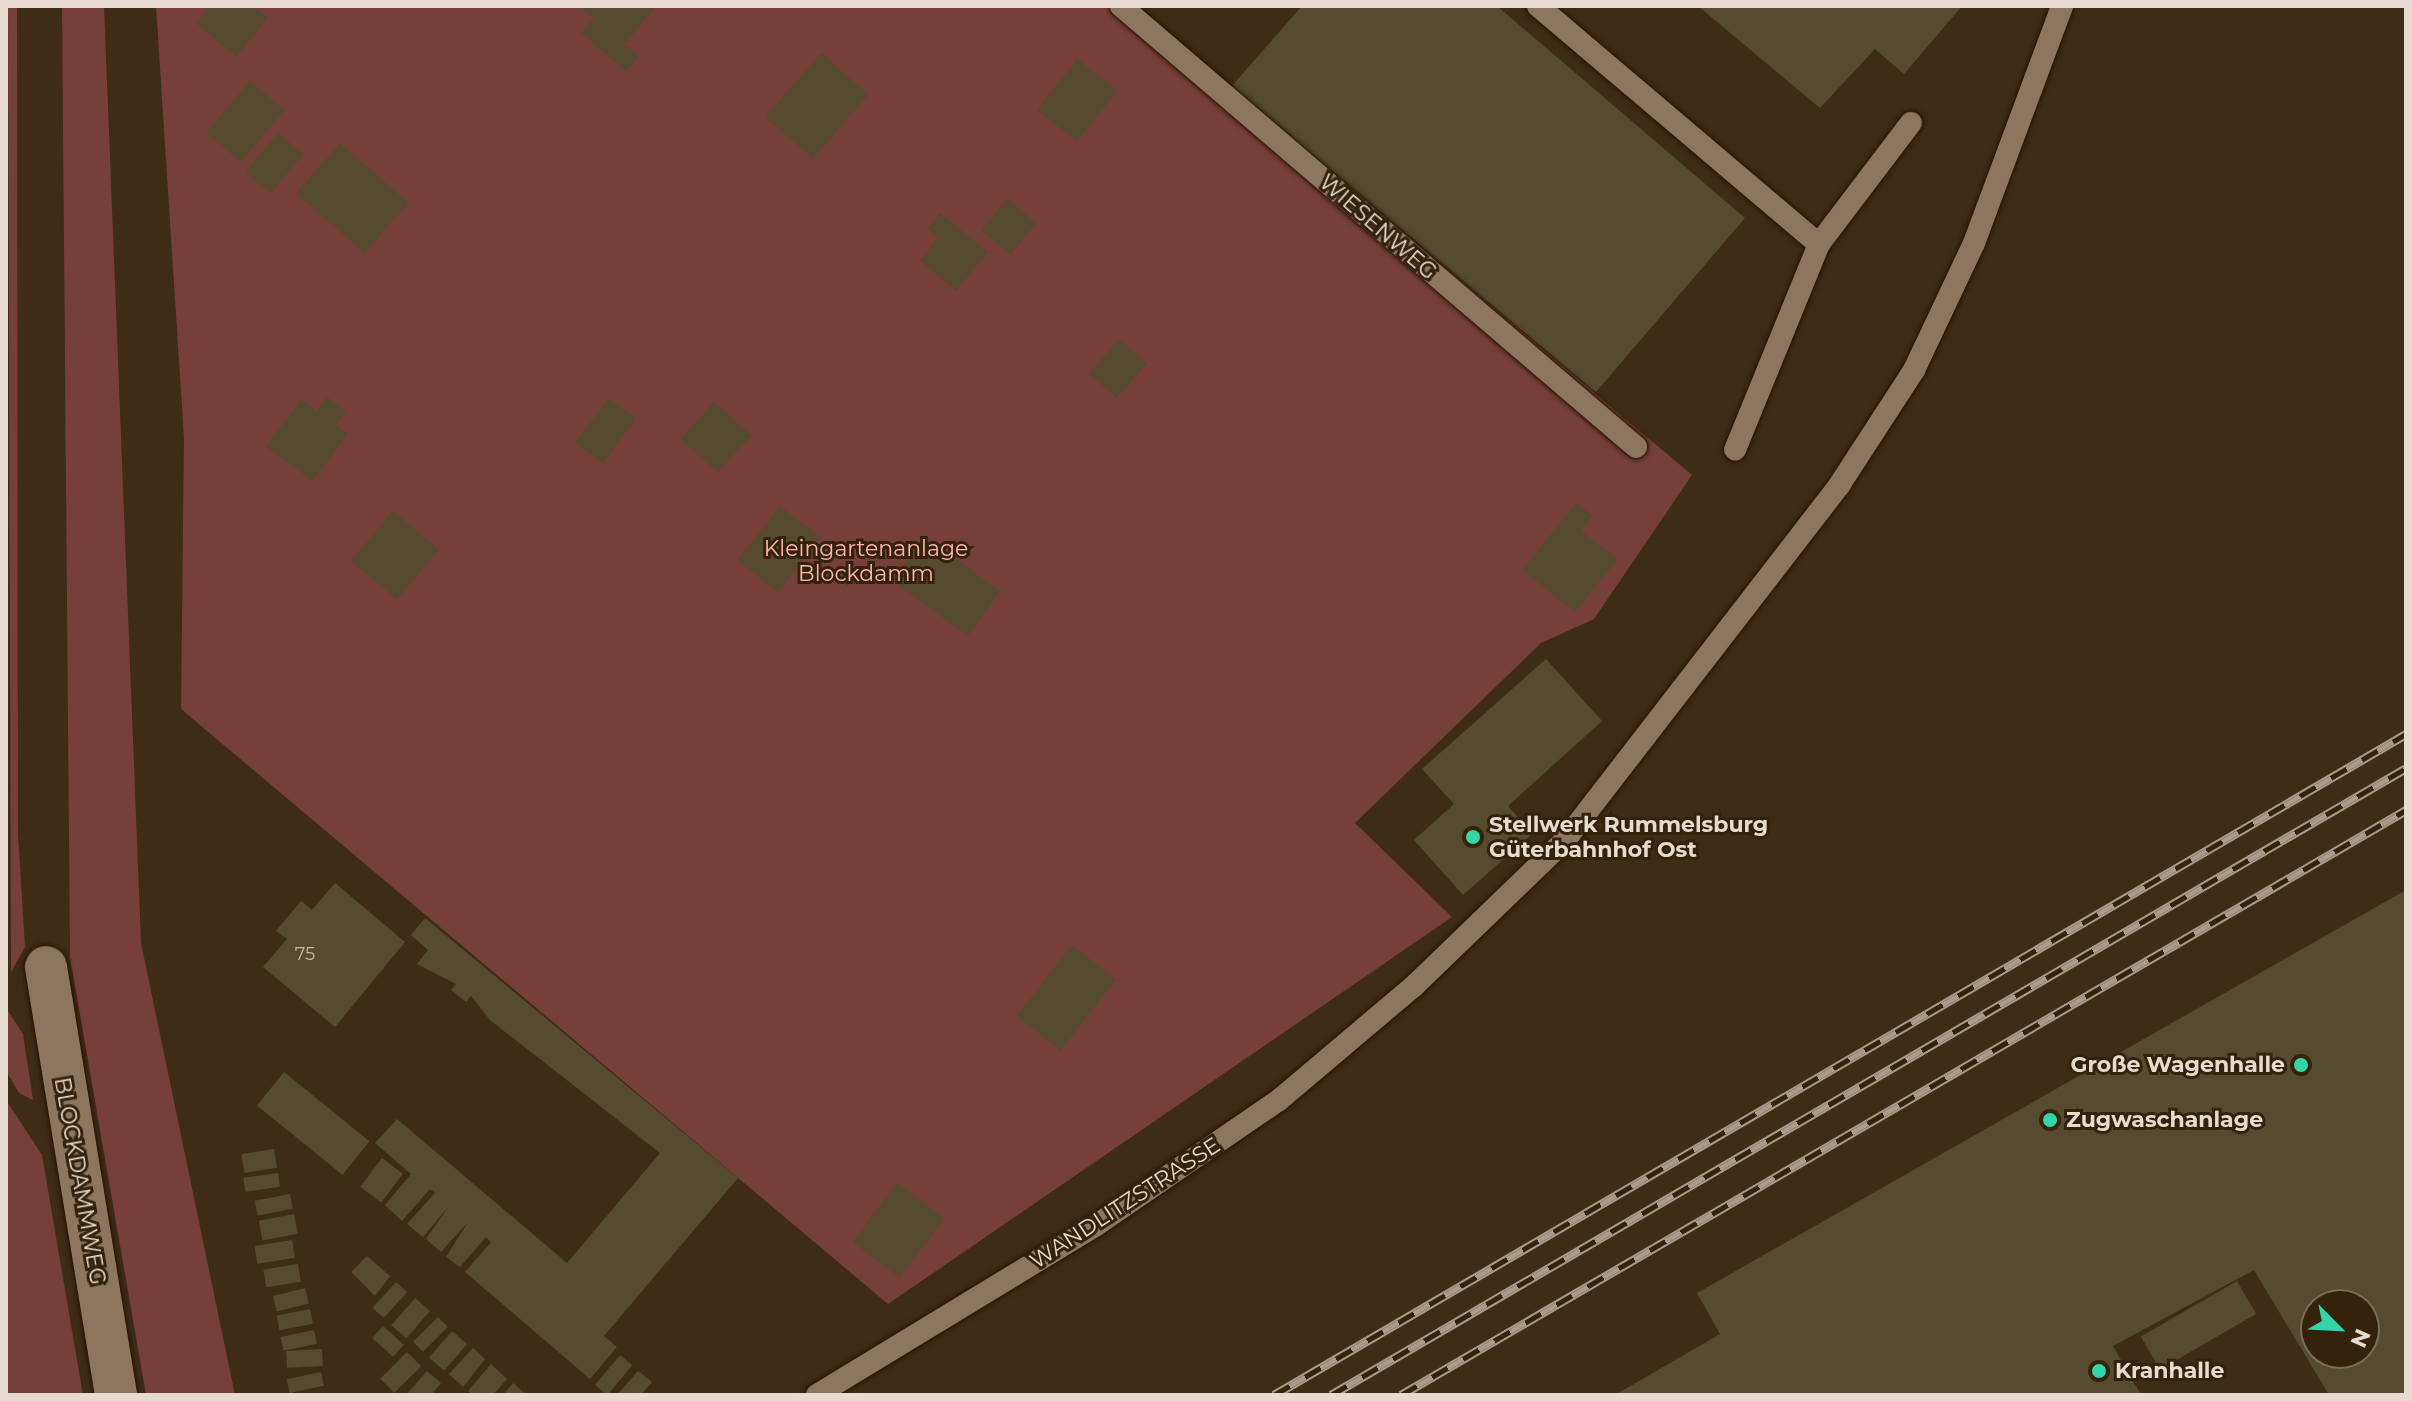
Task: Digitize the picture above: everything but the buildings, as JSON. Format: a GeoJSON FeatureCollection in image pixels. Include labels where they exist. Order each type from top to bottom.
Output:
{"type":"FeatureCollection","features":[{"type":"Feature","properties":{"kind":"street","name":"BLOCKDAMMWEG"},"geometry":{"type":"LineString","coordinates":[[46,967],[116,1395]]}},
{"type":"Feature","properties":{"kind":"lane","name":"WIESENWEG"},"geometry":{"type":"LineString","coordinates":[[1121,6],[1636,447]]}},
{"type":"Feature","properties":{"kind":"lane"},"geometry":{"type":"LineString","coordinates":[[1538,6],[1819,244]]}},
{"type":"Feature","properties":{"kind":"lane","name":"WANDLITZSTRASSE"},"geometry":{"type":"LineString","coordinates":[[817,1395],[1095,1226],[1266,1109],[1414,986],[1566,839],[1840,484],[1914,370],[1974,243],[2062,6]]}},
{"type":"Feature","properties":{"kind":"lane"},"geometry":{"type":"LineString","coordinates":[[1735,450],[1819,244],[1911,123]]}},
{"type":"Feature","properties":{"kind":"green space"},"geometry":{"type":"Polygon","coordinates":[[[8,6],[17,6],[18,834],[25,947],[11,972],[8,6]]]}},
{"type":"Feature","properties":{"kind":"green space"},"geometry":{"type":"Polygon","coordinates":[[[62,6],[104,6],[141,943],[235,1395],[146,1395],[70,957],[62,6]]]}},
{"type":"Feature","properties":{"kind":"green space","name":"Kleingartenanlage Blockdamm"},"geometry":{"type":"Polygon","coordinates":[[[156,6],[1135,6],[1692,475],[1594,619],[1541,643],[1355,823],[1452,917],[888,1304],[181,709],[184,438],[156,6]]]}},
{"type":"Feature","properties":{"kind":"green space"},"geometry":{"type":"Polygon","coordinates":[[[6,1008],[23,1034],[33,1100],[19,1093],[6,1071],[6,1008]]]}},
{"type":"Feature","properties":{"kind":"green space"},"geometry":{"type":"Polygon","coordinates":[[[6,1100],[42,1155],[83,1395],[6,1395],[6,1100]]]}},
{"type":"Feature","properties":{"kind":"railway"},"geometry":{"type":"LineString","coordinates":[[1274,1395],[2406,734]]}},
{"type":"Feature","properties":{"kind":"railway"},"geometry":{"type":"LineString","coordinates":[[1331,1395],[2406,768]]}},
{"type":"Feature","properties":{"kind":"railway"},"geometry":{"type":"LineString","coordinates":[[1401,1395],[2406,810]]}},
{"type":"Feature","properties":{"kind":"place","name":"Stellwerk Rummelsburg Güterbahnhof Ost"},"geometry":{"type":"Point","coordinates":[1473,837]}},
{"type":"Feature","properties":{"kind":"place","name":"Große Wagenhalle"},"geometry":{"type":"Point","coordinates":[2301,1065]}},
{"type":"Feature","properties":{"kind":"place","name":"Zugwaschanlage"},"geometry":{"type":"Point","coordinates":[2050,1120]}},
{"type":"Feature","properties":{"kind":"place","name":"Kranhalle"},"geometry":{"type":"Point","coordinates":[2099,1371]}}]}
